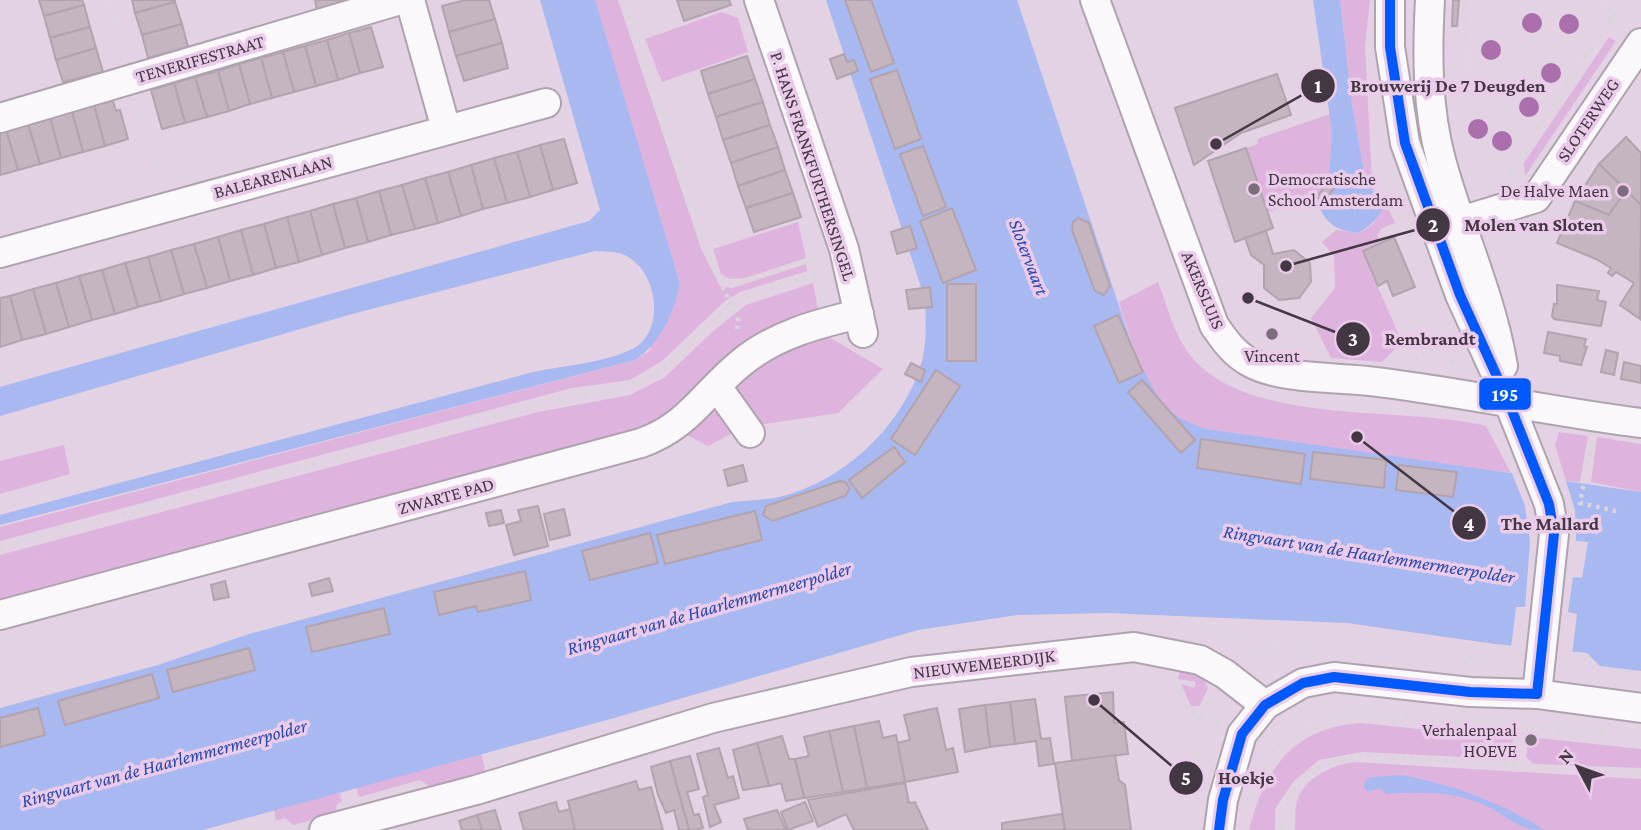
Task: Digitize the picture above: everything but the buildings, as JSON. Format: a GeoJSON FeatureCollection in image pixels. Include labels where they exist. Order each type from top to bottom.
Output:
{"type":"FeatureCollection","features":[{"type":"Feature","properties":{"kind":"street","name":"TENERIFESTRAAT"},"geometry":{"type":"LineString","coordinates":[[0,118],[400,0]]}},
{"type":"Feature","properties":{"kind":"street"},"geometry":{"type":"LineString","coordinates":[[410,0],[446,130]]}},
{"type":"Feature","properties":{"kind":"street","name":"P. HANS FRANKFURTHERSINGEL"},"geometry":{"type":"LineString","coordinates":[[759,0],[847,258],[861,323]]}},
{"type":"Feature","properties":{"kind":"street","name":"AKERSLUIS"},"geometry":{"type":"LineString","coordinates":[[1095,0],[1214,326],[1230,348],[1253,364],[1283,372],[1377,382],[1641,423]]}},
{"type":"Feature","properties":{"kind":"street"},"geometry":{"type":"LineString","coordinates":[[1390,0],[1390,47],[1405,143],[1449,225]]}},
{"type":"Feature","properties":{"kind":"street"},"geometry":{"type":"LineString","coordinates":[[1424,3],[1415,86],[1449,225]]}},
{"type":"Feature","properties":{"kind":"street"},"geometry":{"type":"LineString","coordinates":[[1424,3],[1427,71],[1444,169],[1460,295],[1539,475],[1555,534],[1537,694]]}},
{"type":"Feature","properties":{"kind":"street","name":"SLOTERWEG"},"geometry":{"type":"LineString","coordinates":[[1536,198],[1641,43]]}},
{"type":"Feature","properties":{"kind":"street","name":"BALEARENLAAN"},"geometry":{"type":"LineString","coordinates":[[0,253],[546,103]]}},
{"type":"Feature","properties":{"kind":"street"},"geometry":{"type":"LineString","coordinates":[[1449,225],[1536,198]]}},
{"type":"Feature","properties":{"kind":"street","name":"ZWARTE PAD"},"geometry":{"type":"LineString","coordinates":[[0,615],[641,443],[661,436],[690,417],[740,363],[780,337],[861,323]]}},
{"type":"Feature","properties":{"kind":"street"},"geometry":{"type":"LineString","coordinates":[[718,388],[750,433]]}},
{"type":"Feature","properties":{"kind":"street","name":"NIEUWEMEERDIJK"},"geometry":{"type":"LineString","coordinates":[[324,830],[476,790],[713,718],[911,672],[1134,647],[1200,660],[1225,674],[1265,705]]}},
{"type":"Feature","properties":{"kind":"street"},"geometry":{"type":"LineString","coordinates":[[1219,830],[1223,800],[1242,734],[1265,705],[1303,683],[1334,677],[1470,692],[1537,694],[1641,708]]}},
{"type":"Feature","properties":{"kind":"path"},"geometry":{"type":"LineString","coordinates":[[623,0],[706,251],[738,319],[735,353],[740,363]]}},
{"type":"Feature","properties":{"kind":"path"},"geometry":{"type":"LineString","coordinates":[[1463,125],[1467,76],[1465,0]]}},
{"type":"Feature","properties":{"kind":"path"},"geometry":{"type":"LineString","coordinates":[[1536,198],[1508,173],[1623,0]]}},
{"type":"Feature","properties":{"kind":"path"},"geometry":{"type":"LineString","coordinates":[[719,278],[727,284],[735,285],[847,258]]}},
{"type":"Feature","properties":{"kind":"path"},"geometry":{"type":"LineString","coordinates":[[0,547],[575,395],[626,388],[640,383],[667,366],[730,306],[761,291],[847,258]]}},
{"type":"Feature","properties":{"kind":"path"},"geometry":{"type":"LineString","coordinates":[[1595,417],[1580,503],[1616,510]]}},
{"type":"Feature","properties":{"kind":"path"},"geometry":{"type":"LineString","coordinates":[[1274,749],[1316,721],[1349,713],[1598,734]]}},
{"type":"Feature","properties":{"kind":"path"},"geometry":{"type":"LineString","coordinates":[[1515,766],[1517,727]]}},
{"type":"Feature","properties":{"kind":"path"},"geometry":{"type":"LineString","coordinates":[[1281,830],[1284,807],[1296,783],[1319,765],[1364,755],[1641,773]]}},
{"type":"Feature","properties":{"kind":"shaded area"},"geometry":{"type":"Polygon","coordinates":[[[593,0],[618,0],[701,248],[720,286],[732,288],[806,264],[807,271],[740,292],[725,301],[662,361],[630,380],[572,388],[0,541],[0,527],[635,360],[649,351],[680,284],[593,0]]]}},
{"type":"Feature","properties":{"kind":"shaded area"},"geometry":{"type":"Polygon","coordinates":[[[1340,0],[1370,0],[1365,46],[1372,181],[1375,191],[1368,186],[1365,177],[1352,104],[1340,0]]]}},
{"type":"Feature","properties":{"kind":"shaded area"},"geometry":{"type":"Polygon","coordinates":[[[722,12],[738,18],[748,52],[662,82],[645,39],[722,12]]]}},
{"type":"Feature","properties":{"kind":"shaded area"},"geometry":{"type":"Polygon","coordinates":[[[1609,37],[1616,41],[1525,176],[1524,163],[1609,37]]]}},
{"type":"Feature","properties":{"kind":"shaded area"},"geometry":{"type":"Polygon","coordinates":[[[1330,114],[1332,132],[1329,175],[1318,205],[1290,205],[1267,212],[1246,148],[1258,144],[1257,139],[1330,114]]]}},
{"type":"Feature","properties":{"kind":"shaded area"},"geometry":{"type":"Polygon","coordinates":[[[1384,200],[1395,223],[1382,228],[1377,235],[1380,242],[1362,251],[1402,342],[1382,362],[1331,358],[1311,318],[1335,288],[1334,256],[1322,242],[1336,230],[1360,233],[1374,223],[1384,200]]]}},
{"type":"Feature","properties":{"kind":"shaded area"},"geometry":{"type":"Polygon","coordinates":[[[798,222],[806,258],[745,278],[729,279],[721,274],[713,249],[798,222]]]}},
{"type":"Feature","properties":{"kind":"shaded area"},"geometry":{"type":"Polygon","coordinates":[[[1158,282],[1182,343],[1212,375],[1245,392],[1283,403],[1452,420],[1486,426],[1511,473],[1279,441],[1189,424],[1158,401],[1136,357],[1119,302],[1158,282]]]}},
{"type":"Feature","properties":{"kind":"shaded area"},"geometry":{"type":"Polygon","coordinates":[[[813,283],[819,314],[658,426],[0,607],[0,555],[538,412],[630,395],[665,377],[712,332],[746,305],[813,283]]]}},
{"type":"Feature","properties":{"kind":"shaded area"},"geometry":{"type":"Polygon","coordinates":[[[827,336],[883,369],[838,413],[759,425],[737,399],[736,375],[767,352],[827,336]]]}},
{"type":"Feature","properties":{"kind":"shaded area"},"geometry":{"type":"Polygon","coordinates":[[[711,412],[719,412],[740,429],[708,446],[681,432],[711,412]]]}},
{"type":"Feature","properties":{"kind":"shaded area"},"geometry":{"type":"Polygon","coordinates":[[[1559,432],[1588,436],[1580,482],[1566,481],[1555,445],[1559,432]]]}},
{"type":"Feature","properties":{"kind":"shaded area"},"geometry":{"type":"Polygon","coordinates":[[[1597,437],[1641,444],[1641,492],[1591,482],[1597,437]]]}},
{"type":"Feature","properties":{"kind":"shaded area"},"geometry":{"type":"Polygon","coordinates":[[[64,445],[70,474],[0,494],[0,461],[64,445]]]}},
{"type":"Feature","properties":{"kind":"shaded area"},"geometry":{"type":"Polygon","coordinates":[[[1181,669],[1203,676],[1208,689],[1199,706],[1191,706],[1181,684],[1194,688],[1196,682],[1178,679],[1181,669]]]}},
{"type":"Feature","properties":{"kind":"shaded area"},"geometry":{"type":"Polygon","coordinates":[[[1362,723],[1513,739],[1512,752],[1501,759],[1362,752],[1319,760],[1293,782],[1275,809],[1275,830],[1249,830],[1264,788],[1286,755],[1301,742],[1318,733],[1338,726],[1362,723]]]}},
{"type":"Feature","properties":{"kind":"shaded area"},"geometry":{"type":"Polygon","coordinates":[[[1529,737],[1641,749],[1641,768],[1534,764],[1526,757],[1529,737]]]}},
{"type":"Feature","properties":{"kind":"shaded area"},"geometry":{"type":"Polygon","coordinates":[[[481,752],[486,773],[432,788],[420,780],[359,797],[356,787],[481,752]]]}},
{"type":"Feature","properties":{"kind":"shaded area"},"geometry":{"type":"Polygon","coordinates":[[[1355,762],[1641,779],[1641,830],[1295,830],[1297,800],[1303,789],[1315,777],[1331,768],[1355,762]]]}},
{"type":"Feature","properties":{"kind":"shaded area"},"geometry":{"type":"Polygon","coordinates":[[[339,792],[342,801],[337,804],[335,814],[293,825],[285,818],[276,821],[274,810],[339,792]]]}},
{"type":"Feature","properties":{"kind":"water"},"geometry":{"type":"Polygon","coordinates":[[[540,0],[595,0],[680,284],[665,327],[644,353],[635,360],[0,525],[0,515],[533,372],[621,354],[642,342],[649,332],[654,307],[653,293],[642,269],[622,254],[595,251],[352,314],[0,416],[0,387],[589,221],[600,210],[540,0]]]}},
{"type":"Feature","properties":{"kind":"water"},"geometry":{"type":"Polygon","coordinates":[[[826,0],[1017,0],[1136,357],[1162,402],[1178,416],[1206,429],[1641,492],[1641,671],[1600,666],[1587,653],[1495,644],[1347,623],[1107,613],[1017,615],[918,630],[607,720],[203,830],[0,830],[0,708],[158,665],[249,634],[732,502],[775,498],[799,491],[844,467],[882,433],[898,412],[920,368],[925,343],[925,299],[826,0]]]}},
{"type":"Feature","properties":{"kind":"water"},"geometry":{"type":"Polygon","coordinates":[[[1313,0],[1340,0],[1352,104],[1365,177],[1368,186],[1384,200],[1379,216],[1359,233],[1334,226],[1325,218],[1318,205],[1329,175],[1332,132],[1313,0]]]}},
{"type":"Feature","properties":{"kind":"water"},"geometry":{"type":"Polygon","coordinates":[[[1403,775],[1476,796],[1511,811],[1544,830],[1526,828],[1484,805],[1461,797],[1423,793],[1386,794],[1380,788],[1368,792],[1364,788],[1365,781],[1370,777],[1403,775]]]}},
{"type":"Feature","properties":{"kind":"pier"},"geometry":{"type":"Polygon","coordinates":[[[1511,471],[1565,478],[1575,510],[1576,541],[1588,542],[1582,578],[1573,577],[1568,612],[1577,614],[1572,655],[1511,648],[1516,607],[1525,607],[1530,541],[1525,506],[1511,471]]]}},
{"type":"Feature","properties":{"kind":"transit line","name":"195"},"geometry":{"type":"LineString","coordinates":[[1390,0],[1390,47],[1405,143],[1460,295],[1509,403],[1549,504],[1554,534],[1537,694]]}},
{"type":"Feature","properties":{"kind":"transit line","name":"195"},"geometry":{"type":"LineString","coordinates":[[1219,830],[1223,800],[1242,734],[1265,705],[1303,683],[1334,677],[1470,692],[1537,694]]}},
{"type":"Feature","properties":{"kind":"place","name":"Brouwerij De 7 Deugden"},"geometry":{"type":"Point","coordinates":[1216,144]}},
{"type":"Feature","properties":{"kind":"place","name":"Democratische School Amsterdam"},"geometry":{"type":"Point","coordinates":[1254,189]}},
{"type":"Feature","properties":{"kind":"place","name":"De Halve Maen"},"geometry":{"type":"Point","coordinates":[1623,191]}},
{"type":"Feature","properties":{"kind":"place","name":"Molen van Sloten"},"geometry":{"type":"Point","coordinates":[1286,266]}},
{"type":"Feature","properties":{"kind":"place","name":"Rembrandt"},"geometry":{"type":"Point","coordinates":[1248,298]}},
{"type":"Feature","properties":{"kind":"place","name":"Vincent"},"geometry":{"type":"Point","coordinates":[1272,334]}},
{"type":"Feature","properties":{"kind":"place","name":"The Mallard"},"geometry":{"type":"Point","coordinates":[1357,437]}},
{"type":"Feature","properties":{"kind":"place","name":"Hoekje"},"geometry":{"type":"Point","coordinates":[1094,700]}},
{"type":"Feature","properties":{"kind":"place","name":"Verhalenpaal HOEVE"},"geometry":{"type":"Point","coordinates":[1531,740]}},
{"type":"Feature","properties":{"kind":"water label","name":"Slotervaart"},"geometry":{"type":"Point","coordinates":[1029,257]}},
{"type":"Feature","properties":{"kind":"water label","name":"Ringvaart van de Haarlemmermeerpolder"},"geometry":{"type":"Point","coordinates":[1369,554]}},
{"type":"Feature","properties":{"kind":"water label","name":"Ringvaart van de Haarlemmermeerpolder"},"geometry":{"type":"Point","coordinates":[709,608]}},
{"type":"Feature","properties":{"kind":"water label","name":"Ringvaart van de Haarlemmermeerpolder"},"geometry":{"type":"Point","coordinates":[164,763]}}]}
